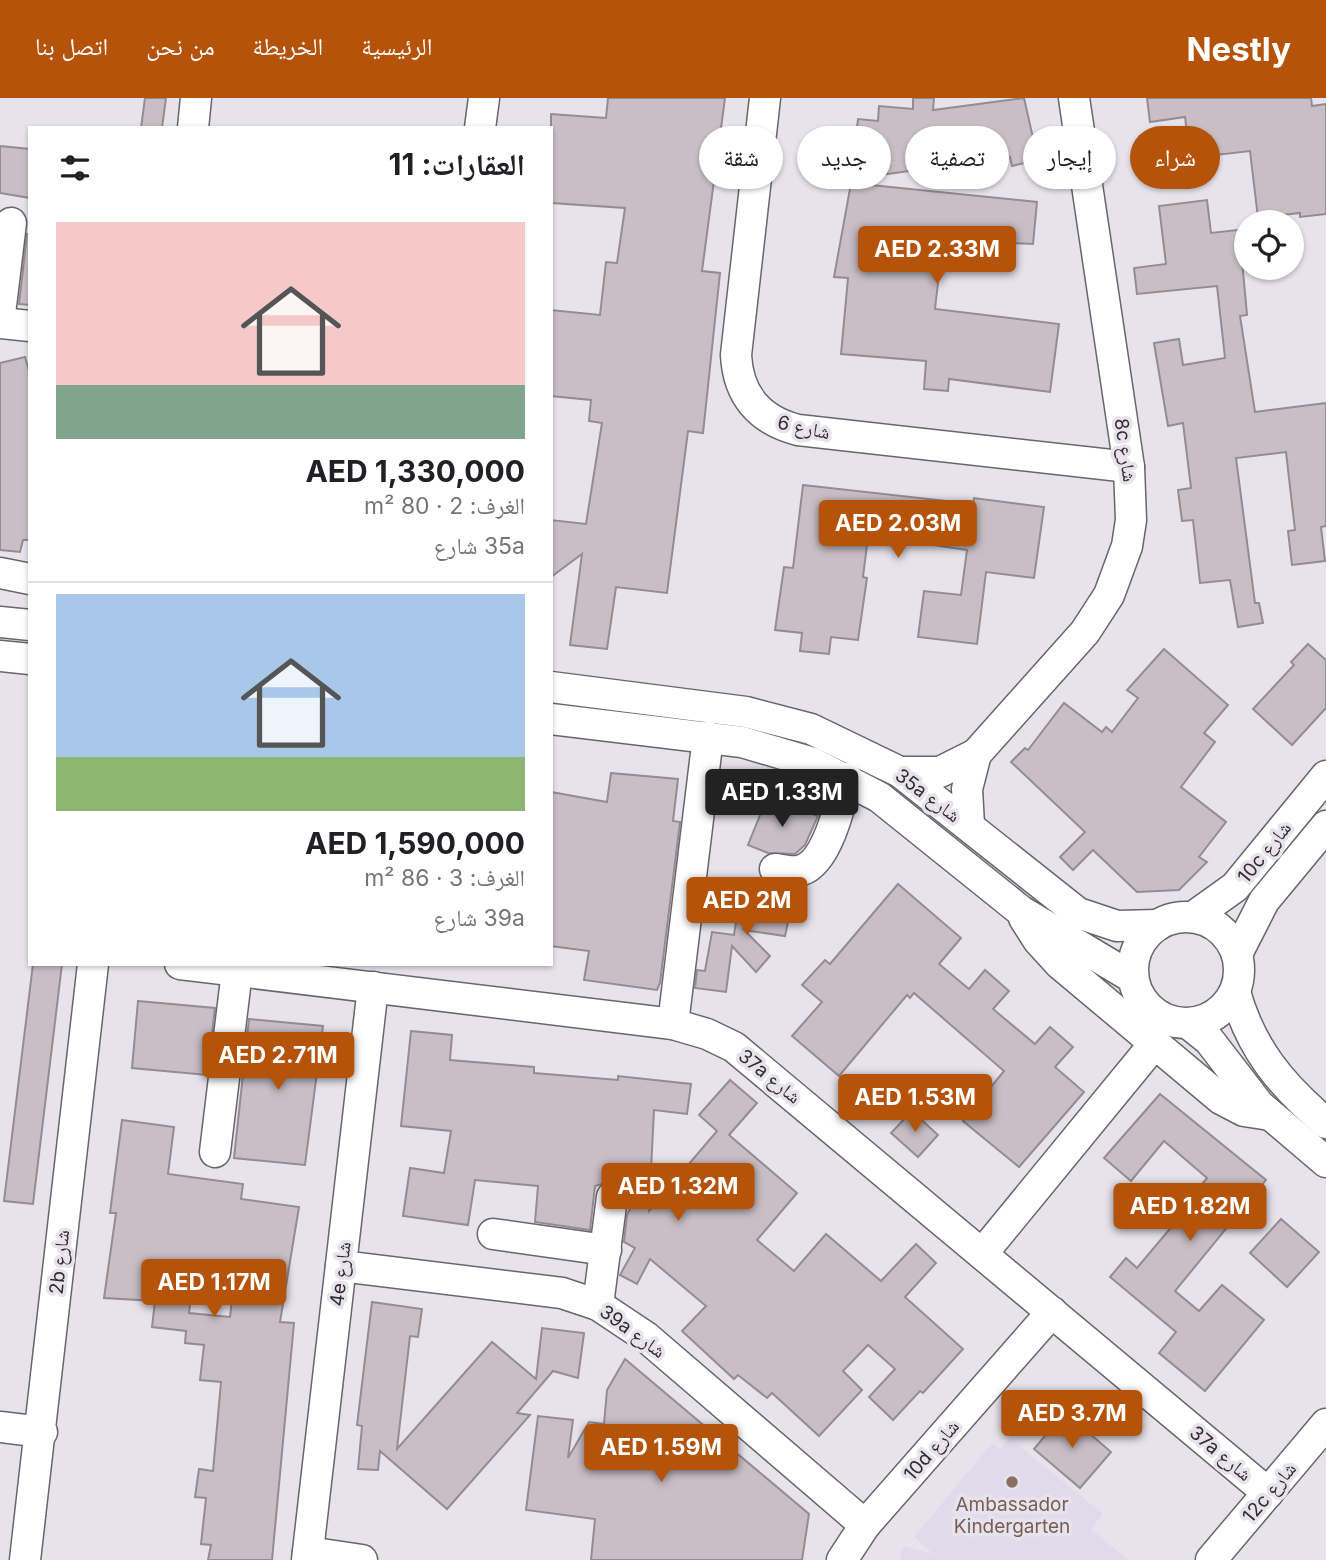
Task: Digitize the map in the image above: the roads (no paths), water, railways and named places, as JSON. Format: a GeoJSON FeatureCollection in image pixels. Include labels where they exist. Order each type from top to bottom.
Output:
{"type":"FeatureCollection","features":[{"type":"Feature","properties":{"kind":"street"},"geometry":{"type":"LineString","coordinates":[[193,126],[196,98]]}},
{"type":"Feature","properties":{"kind":"street"},"geometry":{"type":"LineString","coordinates":[[480,126],[484,98]]}},
{"type":"Feature","properties":{"kind":"street","name":"شارع 6"},"geometry":{"type":"LineString","coordinates":[[765,98],[736,355],[737,373],[752,405],[772,421],[798,429],[1129,467]]}},
{"type":"Feature","properties":{"kind":"street","name":"8c شارع"},"geometry":{"type":"LineString","coordinates":[[900,772],[940,772],[976,754],[1085,632],[1109,595],[1127,546],[1131,520],[1129,467],[1074,98]]}},
{"type":"Feature","properties":{"kind":"street"},"geometry":{"type":"LineString","coordinates":[[0,314],[14,223]]}},
{"type":"Feature","properties":{"kind":"street"},"geometry":{"type":"LineString","coordinates":[[0,323],[28,326]]}},
{"type":"Feature","properties":{"kind":"street"},"geometry":{"type":"LineString","coordinates":[[0,573],[28,579]]}},
{"type":"Feature","properties":{"kind":"street"},"geometry":{"type":"LineString","coordinates":[[0,622],[28,625]]}},
{"type":"Feature","properties":{"kind":"street"},"geometry":{"type":"LineString","coordinates":[[0,656],[28,659]]}},
{"type":"Feature","properties":{"kind":"street","name":"35a شارع"},"geometry":{"type":"LineString","coordinates":[[553,687],[746,712],[779,719],[841,741],[900,772],[1078,913],[1117,926],[1158,925]]}},
{"type":"Feature","properties":{"kind":"street","name":"35a شارع"},"geometry":{"type":"LineString","coordinates":[[553,719],[708,737],[778,751],[848,778],[900,811],[1021,911],[1133,978]]}},
{"type":"Feature","properties":{"kind":"street"},"geometry":{"type":"LineString","coordinates":[[674,1024],[708,737]]}},
{"type":"Feature","properties":{"kind":"street","name":"8c شارع"},"geometry":{"type":"LineString","coordinates":[[969,825],[967,789],[976,754]]}},
{"type":"Feature","properties":{"kind":"street","name":"10c شارع"},"geometry":{"type":"LineString","coordinates":[[1193,917],[1235,887],[1326,776]]}},
{"type":"Feature","properties":{"kind":"street"},"geometry":{"type":"LineString","coordinates":[[775,869],[795,872],[809,866],[832,834],[848,778]]}},
{"type":"Feature","properties":{"kind":"street","name":"10c شارع"},"geometry":{"type":"LineString","coordinates":[[1237,954],[1264,901],[1326,826]]}},
{"type":"Feature","properties":{"kind":"street"},"geometry":{"type":"LineString","coordinates":[[1021,911],[1048,953],[1155,1043],[1232,1106],[1270,1115]]}},
{"type":"Feature","properties":{"kind":"street"},"geometry":{"type":"LineString","coordinates":[[1189,1024],[1216,1014],[1235,992],[1239,979],[1237,954],[1220,929],[1193,917],[1158,925],[1141,943],[1136,954],[1133,978],[1136,990],[1152,1011],[1163,1019],[1189,1024],[1209,1040],[1249,1094],[1326,1162]]}},
{"type":"Feature","properties":{"kind":"street","name":"2b شارع"},"geometry":{"type":"LineString","coordinates":[[25,1560],[42,1432],[93,966]]}},
{"type":"Feature","properties":{"kind":"street","name":"37a شارع"},"geometry":{"type":"LineString","coordinates":[[196,966],[237,971],[295,971],[373,987],[674,1024],[707,1034],[752,1060],[1268,1493]]}},
{"type":"Feature","properties":{"kind":"street"},"geometry":{"type":"LineString","coordinates":[[215,1152],[237,971]]}},
{"type":"Feature","properties":{"kind":"street","name":"4e شارع"},"geometry":{"type":"LineString","coordinates":[[308,1556],[373,987]]}},
{"type":"Feature","properties":{"kind":"street"},"geometry":{"type":"LineString","coordinates":[[1235,992],[1249,1034],[1272,1072],[1326,1123]]}},
{"type":"Feature","properties":{"kind":"street"},"geometry":{"type":"LineString","coordinates":[[982,1254],[1155,1043]]}},
{"type":"Feature","properties":{"kind":"street"},"geometry":{"type":"LineString","coordinates":[[598,1305],[612,1197]]}},
{"type":"Feature","properties":{"kind":"street"},"geometry":{"type":"LineString","coordinates":[[493,1234],[606,1250]]}},
{"type":"Feature","properties":{"kind":"street","name":"39a شارع"},"geometry":{"type":"LineString","coordinates":[[341,1266],[562,1293],[598,1305],[646,1337],[865,1525]]}},
{"type":"Feature","properties":{"kind":"street","name":"10d شارع"},"geometry":{"type":"LineString","coordinates":[[842,1560],[865,1525],[1052,1312]]}},
{"type":"Feature","properties":{"kind":"street","name":"12c شارع"},"geometry":{"type":"LineString","coordinates":[[1211,1560],[1326,1424]]}},
{"type":"Feature","properties":{"kind":"street"},"geometry":{"type":"LineString","coordinates":[[0,1427],[42,1432]]}},
{"type":"Feature","properties":{"kind":"street"},"geometry":{"type":"LineString","coordinates":[[308,1556],[362,1560]]}},
{"type":"Feature","properties":{"kind":"place","name":"Ambassador Kindergarten"},"geometry":{"type":"Point","coordinates":[1012,1482]}}]}
